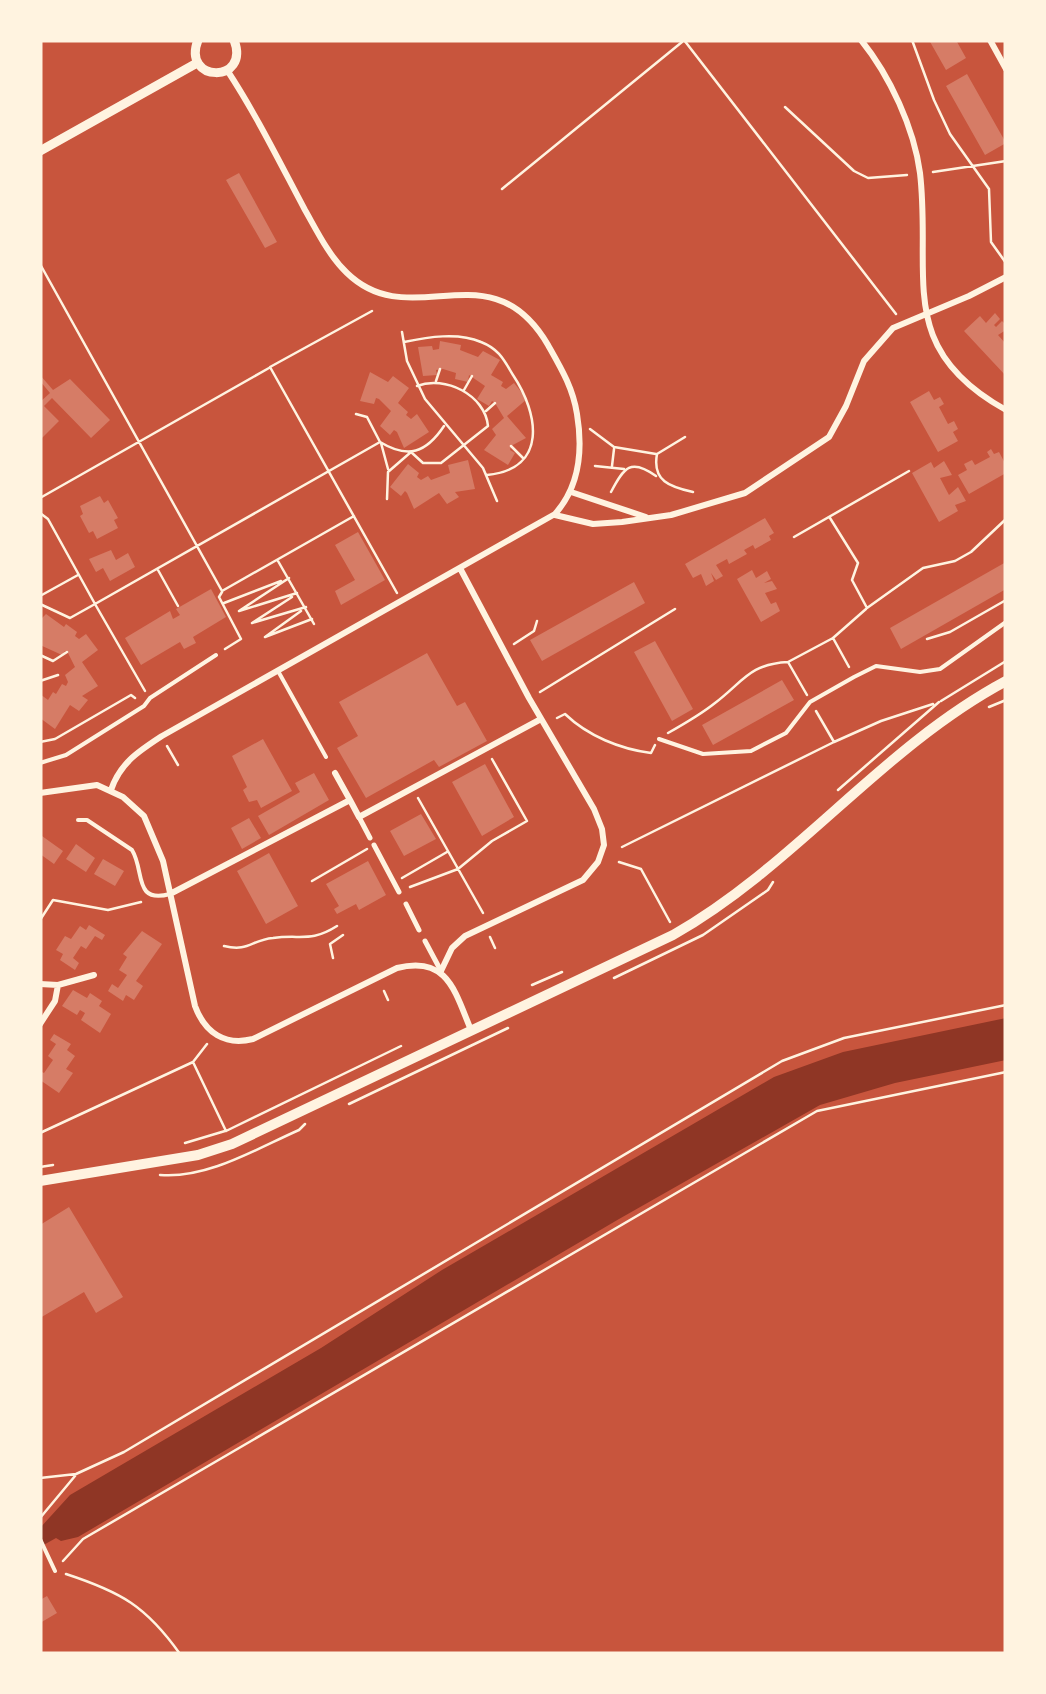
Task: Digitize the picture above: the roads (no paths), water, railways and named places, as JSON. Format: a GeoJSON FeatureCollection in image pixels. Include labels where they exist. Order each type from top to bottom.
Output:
{"type":"FeatureCollection","features":[{"type":"Feature","properties":{"kind":"main road"},"geometry":{"type":"LineString","coordinates":[[40,1181],[198,1156],[232,1144],[693,924],[783,859],[877,772],[936,724],[1006,681]]}},
{"type":"Feature","properties":{"kind":"street"},"geometry":{"type":"LineString","coordinates":[[198,40],[194,52],[198,63],[212,73],[227,70],[237,57],[235,40]]}},
{"type":"Feature","properties":{"kind":"street"},"geometry":{"type":"LineString","coordinates":[[862,40],[897,101],[916,155],[926,313],[941,351],[958,378],[982,398],[1006,410]]}},
{"type":"Feature","properties":{"kind":"street"},"geometry":{"type":"LineString","coordinates":[[990,40],[1006,69]]}},
{"type":"Feature","properties":{"kind":"street"},"geometry":{"type":"LineString","coordinates":[[40,151],[198,63]]}},
{"type":"Feature","properties":{"kind":"street"},"geometry":{"type":"LineString","coordinates":[[111,790],[133,754],[555,514],[571,492],[580,448],[568,379],[532,322],[515,307],[486,295],[388,297],[349,276],[316,229],[227,70]]}},
{"type":"Feature","properties":{"kind":"street"},"geometry":{"type":"LineString","coordinates":[[555,514],[593,524],[651,519],[734,498],[819,446],[837,424],[857,373],[873,348],[893,328],[1006,277]]}},
{"type":"Feature","properties":{"kind":"street"},"geometry":{"type":"LineString","coordinates":[[571,492],[651,519]]}},
{"type":"Feature","properties":{"kind":"street"},"geometry":{"type":"LineString","coordinates":[[441,971],[452,948],[465,936],[582,880],[601,858],[604,845],[600,822],[461,570]]}},
{"type":"Feature","properties":{"kind":"street"},"geometry":{"type":"LineString","coordinates":[[360,817],[541,719]]}},
{"type":"Feature","properties":{"kind":"street"},"geometry":{"type":"LineString","coordinates":[[335,773],[399,892]]}},
{"type":"Feature","properties":{"kind":"street"},"geometry":{"type":"LineString","coordinates":[[40,793],[89,785],[111,790],[135,806],[151,828],[163,861],[195,1006],[214,1035],[239,1042],[254,1038],[397,968],[417,964],[441,971]]}},
{"type":"Feature","properties":{"kind":"street"},"geometry":{"type":"LineString","coordinates":[[170,894],[350,800]]}},
{"type":"Feature","properties":{"kind":"street"},"geometry":{"type":"LineString","coordinates":[[406,904],[420,930]]}},
{"type":"Feature","properties":{"kind":"street"},"geometry":{"type":"LineString","coordinates":[[425,941],[471,1030]]}},
{"type":"Feature","properties":{"kind":"street"},"geometry":{"type":"LineString","coordinates":[[40,984],[94,976]]}},
{"type":"Feature","properties":{"kind":"street"},"geometry":{"type":"LineString","coordinates":[[40,1024],[55,1000],[58,984]]}},
{"type":"Feature","properties":{"kind":"lane"},"geometry":{"type":"LineString","coordinates":[[659,739],[703,754],[750,751],[786,732],[810,702],[854,677],[876,666],[920,672],[940,668],[1006,622]]}},
{"type":"Feature","properties":{"kind":"lane"},"geometry":{"type":"LineString","coordinates":[[40,763],[66,755],[216,655]]}},
{"type":"Feature","properties":{"kind":"lane"},"geometry":{"type":"LineString","coordinates":[[278,671],[326,756]]}},
{"type":"Feature","properties":{"kind":"lane"},"geometry":{"type":"LineString","coordinates":[[78,820],[87,820],[132,850],[142,886],[149,894],[156,898],[170,894]]}},
{"type":"Feature","properties":{"kind":"lane"},"geometry":{"type":"LineString","coordinates":[[40,1540],[54,1571]]}}]}
